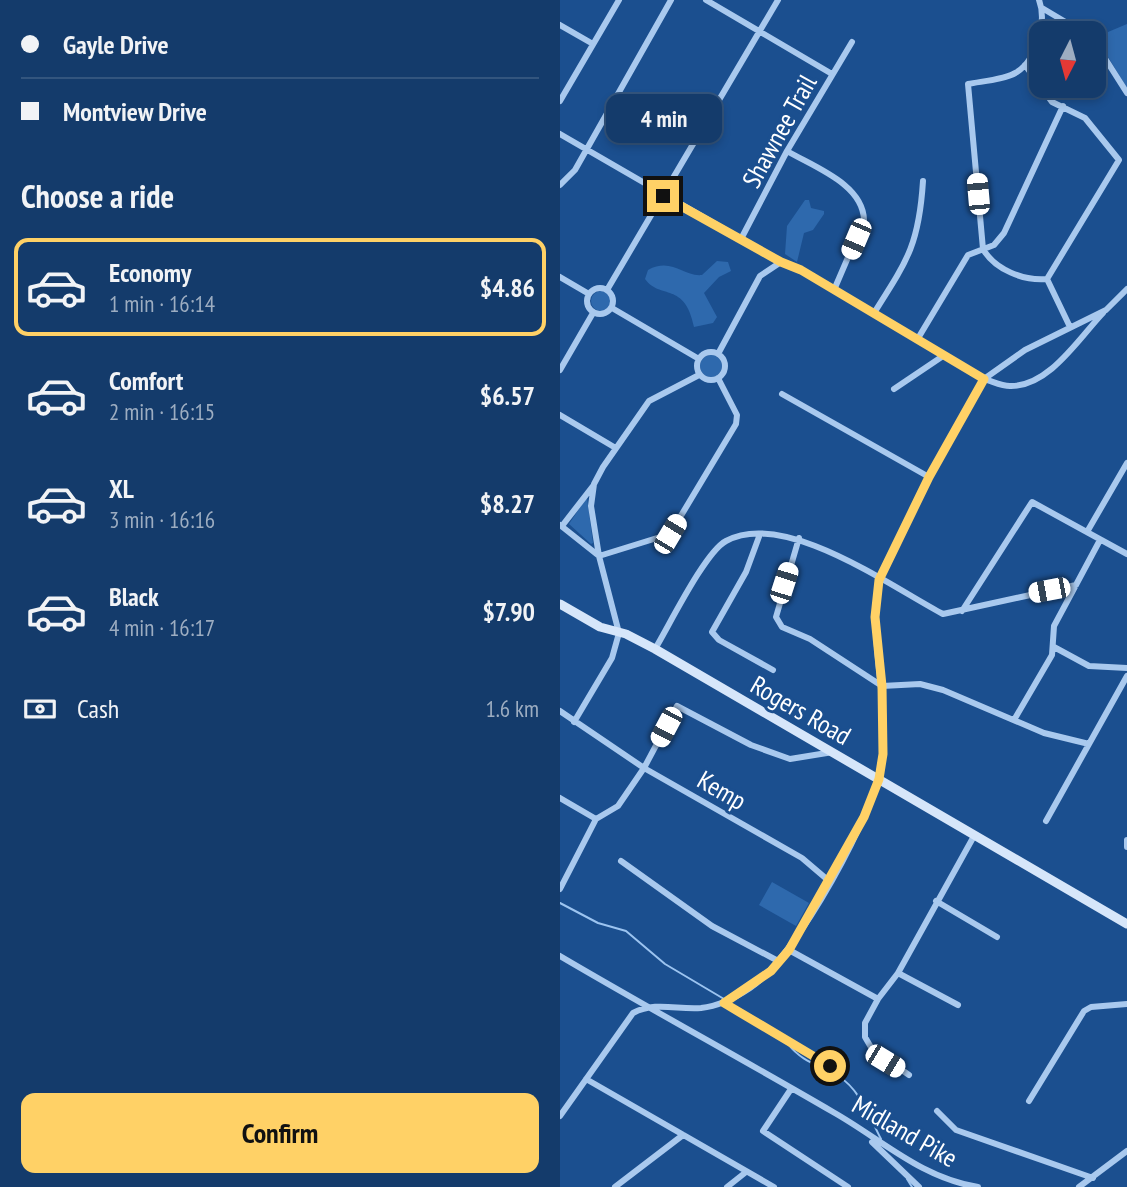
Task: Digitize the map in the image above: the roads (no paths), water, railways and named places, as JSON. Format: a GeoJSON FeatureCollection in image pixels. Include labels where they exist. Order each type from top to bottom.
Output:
{"type":"FeatureCollection","features":[{"type":"Feature","properties":{"kind":"street"},"geometry":{"type":"LineString","coordinates":[[560,101],[619,0]]}},
{"type":"Feature","properties":{"kind":"street"},"geometry":{"type":"LineString","coordinates":[[560,185],[575,170],[671,0]]}},
{"type":"Feature","properties":{"kind":"street"},"geometry":{"type":"LineString","coordinates":[[706,0],[832,74]]}},
{"type":"Feature","properties":{"kind":"street"},"geometry":{"type":"LineString","coordinates":[[607,290],[778,0]]}},
{"type":"Feature","properties":{"kind":"street"},"geometry":{"type":"LineString","coordinates":[[1039,0],[1042,8],[1040,35],[1025,65],[1005,77],[968,84],[983,249],[987,256],[1010,273],[1036,280],[1047,279]]}},
{"type":"Feature","properties":{"kind":"street"},"geometry":{"type":"LineString","coordinates":[[1042,8],[1064,21]]}},
{"type":"Feature","properties":{"kind":"street"},"geometry":{"type":"LineString","coordinates":[[560,25],[593,44]]}},
{"type":"Feature","properties":{"kind":"street","name":"Shawnee Trail"},"geometry":{"type":"LineString","coordinates":[[741,239],[787,151],[852,42]]}},
{"type":"Feature","properties":{"kind":"street"},"geometry":{"type":"LineString","coordinates":[[1106,60],[1127,93]]}},
{"type":"Feature","properties":{"kind":"street"},"geometry":{"type":"LineString","coordinates":[[1025,65],[1052,102],[1085,118],[1119,159],[1047,279]]}},
{"type":"Feature","properties":{"kind":"street"},"geometry":{"type":"LineString","coordinates":[[917,340],[968,255],[994,244],[1004,233],[1063,106]]}},
{"type":"Feature","properties":{"kind":"street"},"geometry":{"type":"LineString","coordinates":[[560,134],[663,196],[781,262],[801,270],[943,356],[984,379],[1009,386],[1026,383],[1044,375],[1127,289]]}},
{"type":"Feature","properties":{"kind":"street"},"geometry":{"type":"LineString","coordinates":[[787,151],[855,194],[864,208],[864,220],[834,290]]}},
{"type":"Feature","properties":{"kind":"street"},"geometry":{"type":"LineString","coordinates":[[874,313],[912,252],[921,216],[923,181]]}},
{"type":"Feature","properties":{"kind":"street"},"geometry":{"type":"LineString","coordinates":[[718,354],[760,276],[781,262]]}},
{"type":"Feature","properties":{"kind":"street"},"geometry":{"type":"LineString","coordinates":[[560,277],[589,294]]}},
{"type":"Feature","properties":{"kind":"street"},"geometry":{"type":"LineString","coordinates":[[1047,279],[1070,327]]}},
{"type":"Feature","properties":{"kind":"street"},"geometry":{"type":"LineString","coordinates":[[601,288],[607,290],[613,300],[612,308],[606,313],[593,313],[588,308],[589,294],[601,288]]}},
{"type":"Feature","properties":{"kind":"street"},"geometry":{"type":"LineString","coordinates":[[612,308],[699,359]]}},
{"type":"Feature","properties":{"kind":"street"},"geometry":{"type":"LineString","coordinates":[[560,1116],[634,1013],[646,1006],[701,1008],[724,1003],[751,988],[780,962],[789,950],[864,817],[879,779],[883,754],[882,686],[875,617],[879,580],[929,477],[984,379],[1025,350],[1106,310]]}},
{"type":"Feature","properties":{"kind":"street"},"geometry":{"type":"LineString","coordinates":[[560,370],[593,313]]}},
{"type":"Feature","properties":{"kind":"street"},"geometry":{"type":"LineString","coordinates":[[699,375],[699,359],[707,352],[718,354]]}},
{"type":"Feature","properties":{"kind":"street"},"geometry":{"type":"LineString","coordinates":[[699,375],[707,380],[718,378],[725,368],[718,354]]}},
{"type":"Feature","properties":{"kind":"street"},"geometry":{"type":"LineString","coordinates":[[894,389],[943,356]]}},
{"type":"Feature","properties":{"kind":"street"},"geometry":{"type":"LineString","coordinates":[[599,556],[561,526],[594,484],[614,447],[649,401],[699,375]]}},
{"type":"Feature","properties":{"kind":"street"},"geometry":{"type":"LineString","coordinates":[[599,556],[670,534],[736,424],[737,415],[718,378]]}},
{"type":"Feature","properties":{"kind":"street"},"geometry":{"type":"LineString","coordinates":[[782,394],[929,477]]}},
{"type":"Feature","properties":{"kind":"street"},"geometry":{"type":"LineString","coordinates":[[560,415],[614,447]]}},
{"type":"Feature","properties":{"kind":"street"},"geometry":{"type":"LineString","coordinates":[[1087,532],[1127,463]]}},
{"type":"Feature","properties":{"kind":"street"},"geometry":{"type":"LineString","coordinates":[[574,722],[612,658],[619,634],[592,526],[594,484]]}},
{"type":"Feature","properties":{"kind":"street"},"geometry":{"type":"LineString","coordinates":[[961,611],[1032,502],[1127,554]]}},
{"type":"Feature","properties":{"kind":"street"},"geometry":{"type":"LineString","coordinates":[[655,649],[711,555],[725,541],[760,534],[777,533],[799,538],[835,554],[943,614],[1076,585]]}},
{"type":"Feature","properties":{"kind":"street"},"geometry":{"type":"LineString","coordinates":[[760,534],[746,572],[712,632],[719,640],[773,670]]}},
{"type":"Feature","properties":{"kind":"street"},"geometry":{"type":"LineString","coordinates":[[799,538],[776,617],[782,627],[810,639],[882,686],[920,684],[943,690],[1065,739],[1089,744]]}},
{"type":"Feature","properties":{"kind":"street"},"geometry":{"type":"LineString","coordinates":[[1014,720],[1046,667],[1054,646],[1054,626],[1100,540]]}},
{"type":"Feature","properties":{"kind":"street","name":"Rogers Road"},"geometry":{"type":"LineString","coordinates":[[560,604],[600,627],[655,649],[1127,924]]}},
{"type":"Feature","properties":{"kind":"street"},"geometry":{"type":"LineString","coordinates":[[1054,646],[1089,666],[1127,668]]}},
{"type":"Feature","properties":{"kind":"street"},"geometry":{"type":"LineString","coordinates":[[1046,821],[1127,676]]}},
{"type":"Feature","properties":{"kind":"street"},"geometry":{"type":"LineString","coordinates":[[560,889],[596,820],[618,806],[645,768],[677,706],[751,745],[790,759],[833,752]]}},
{"type":"Feature","properties":{"kind":"street","name":"Kemp"},"geometry":{"type":"LineString","coordinates":[[560,711],[645,768],[802,858],[829,881]]}},
{"type":"Feature","properties":{"kind":"street"},"geometry":{"type":"LineString","coordinates":[[560,798],[596,820]]}},
{"type":"Feature","properties":{"kind":"street"},"geometry":{"type":"LineString","coordinates":[[909,1075],[872,1049],[866,1037],[865,1023],[878,999],[898,973],[974,836]]}},
{"type":"Feature","properties":{"kind":"street"},"geometry":{"type":"LineString","coordinates":[[1127,840],[1127,847]]}},
{"type":"Feature","properties":{"kind":"street"},"geometry":{"type":"LineString","coordinates":[[621,861],[712,926],[780,962]]}},
{"type":"Feature","properties":{"kind":"street"},"geometry":{"type":"LineString","coordinates":[[560,869],[568,874]]}},
{"type":"Feature","properties":{"kind":"street"},"geometry":{"type":"LineString","coordinates":[[936,901],[996,937]]}},
{"type":"Feature","properties":{"kind":"street"},"geometry":{"type":"LineString","coordinates":[[789,950],[878,999]]}},
{"type":"Feature","properties":{"kind":"street","name":"Midland Pike"},"geometry":{"type":"LineString","coordinates":[[560,956],[835,1113],[865,1135],[945,1180],[978,1187]]}},
{"type":"Feature","properties":{"kind":"street"},"geometry":{"type":"LineString","coordinates":[[898,973],[958,1005]]}},
{"type":"Feature","properties":{"kind":"street"},"geometry":{"type":"LineString","coordinates":[[724,1003],[830,1066]]}},
{"type":"Feature","properties":{"kind":"street"},"geometry":{"type":"LineString","coordinates":[[1029,1101],[1084,1010],[1127,1004]]}},
{"type":"Feature","properties":{"kind":"street"},"geometry":{"type":"LineString","coordinates":[[586,1079],[774,1187]]}},
{"type":"Feature","properties":{"kind":"street"},"geometry":{"type":"LineString","coordinates":[[791,1090],[762,1131],[848,1187]]}},
{"type":"Feature","properties":{"kind":"street"},"geometry":{"type":"LineString","coordinates":[[937,1111],[956,1130],[1093,1178]]}},
{"type":"Feature","properties":{"kind":"street"},"geometry":{"type":"LineString","coordinates":[[615,1187],[683,1135]]}},
{"type":"Feature","properties":{"kind":"street"},"geometry":{"type":"LineString","coordinates":[[865,1135],[919,1187]]}},
{"type":"Feature","properties":{"kind":"street"},"geometry":{"type":"LineString","coordinates":[[1079,1187],[1127,1151]]}},
{"type":"Feature","properties":{"kind":"street"},"geometry":{"type":"LineString","coordinates":[[727,1187],[746,1172]]}},
{"type":"Feature","properties":{"kind":"waterway"},"geometry":{"type":"LineString","coordinates":[[560,903],[598,923],[626,931],[665,964],[724,999]]}},
{"type":"Feature","properties":{"kind":"waterway"},"geometry":{"type":"LineString","coordinates":[[788,1044],[805,1059],[838,1076],[852,1088],[881,1139]]}},
{"type":"Feature","properties":{"kind":"waterway"},"geometry":{"type":"LineString","coordinates":[[907,1179],[912,1187]]}}]}
